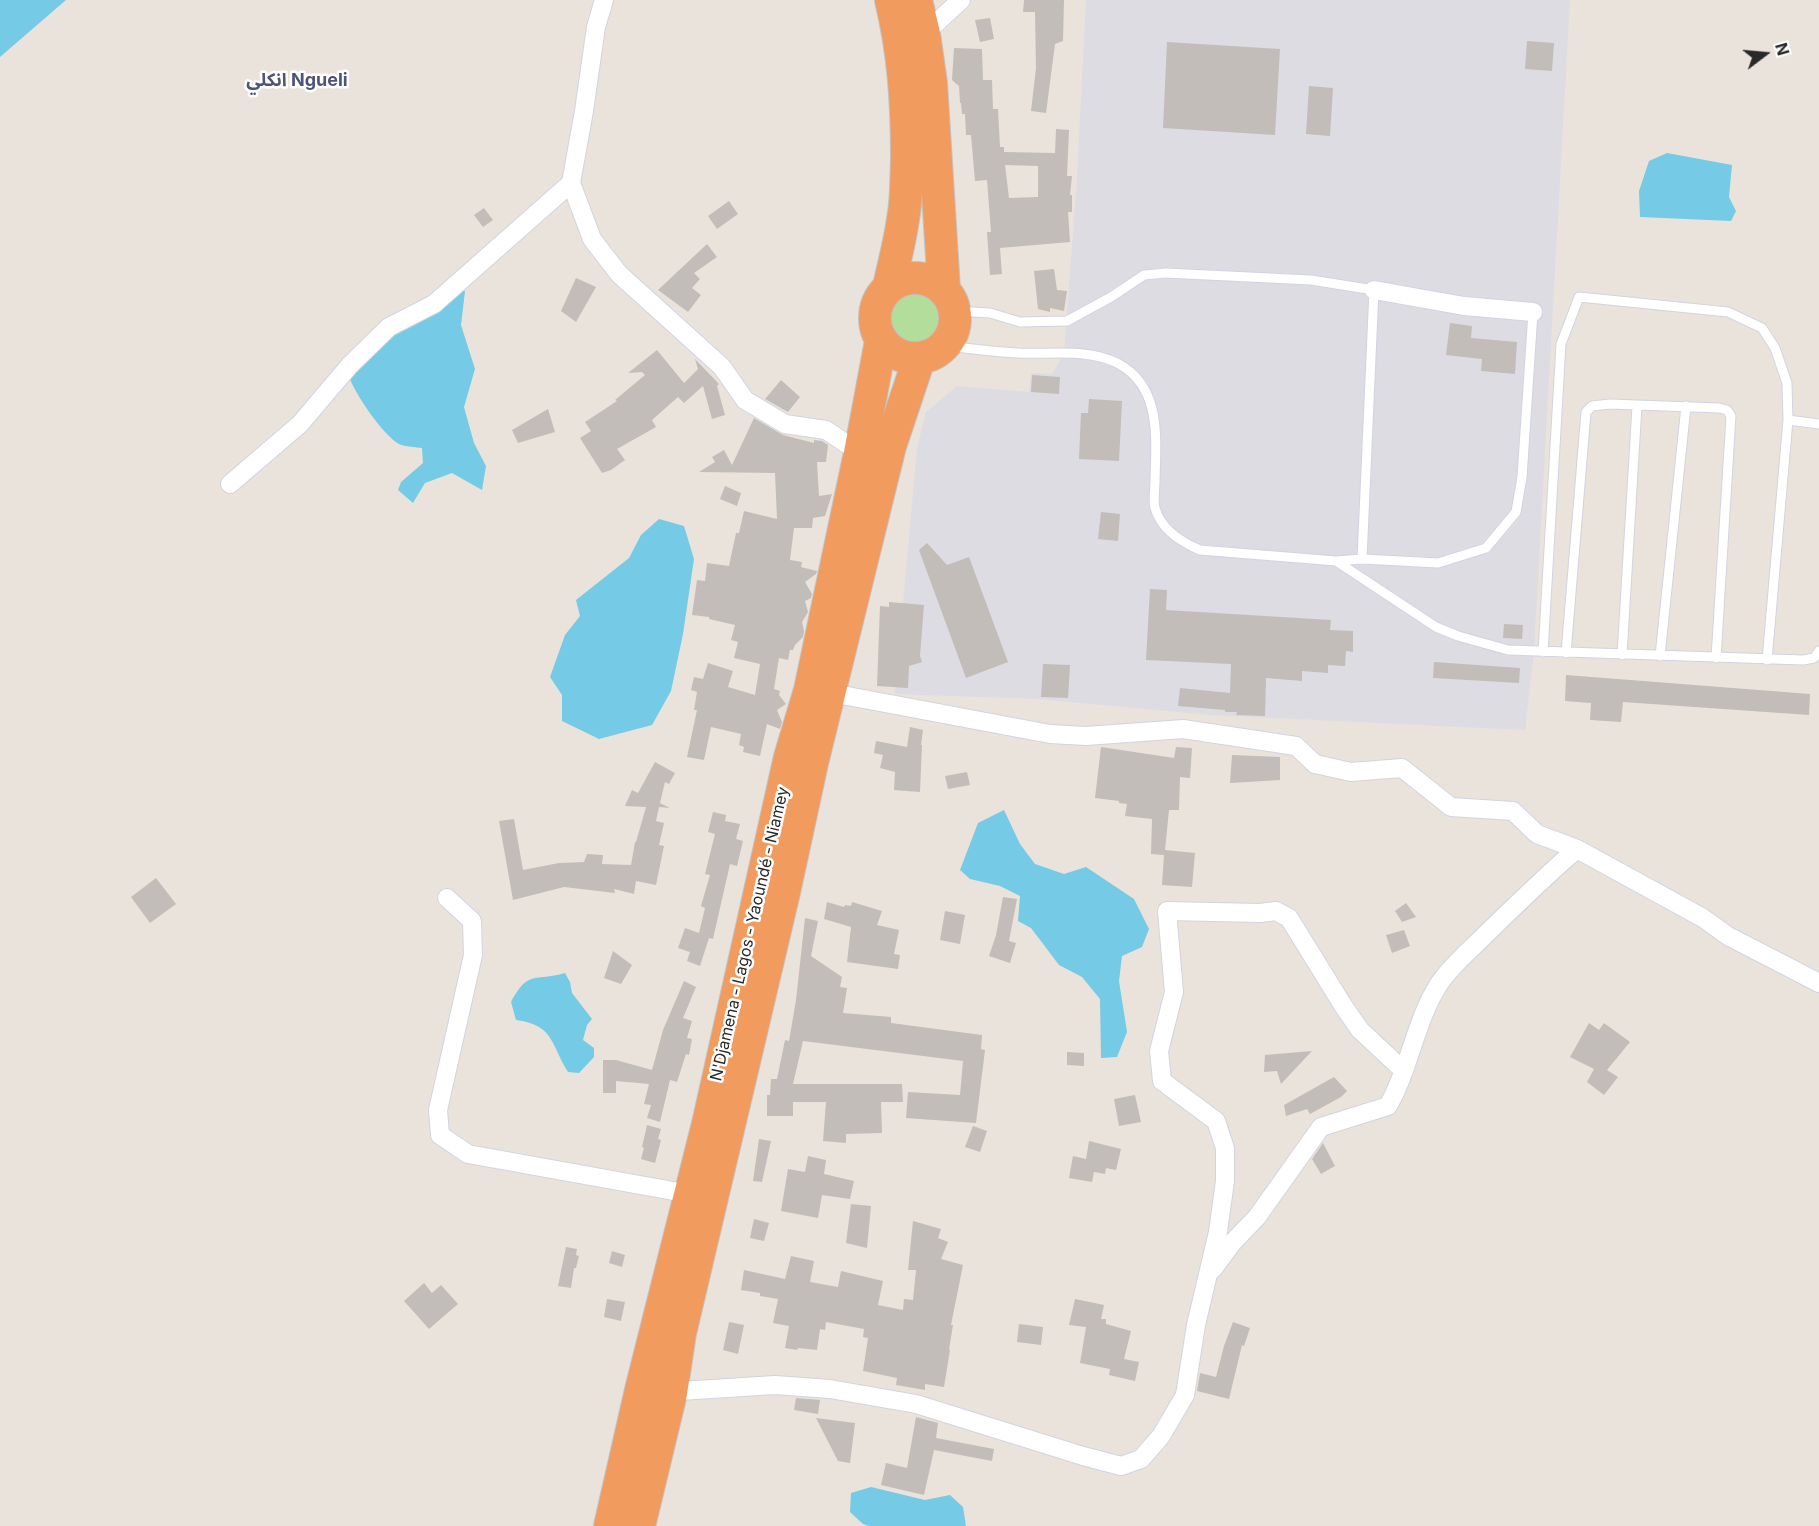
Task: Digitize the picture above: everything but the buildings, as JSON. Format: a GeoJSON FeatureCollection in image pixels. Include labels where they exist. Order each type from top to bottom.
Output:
{"type":"FeatureCollection","features":[{"type":"Feature","properties":{"kind":"highway"},"geometry":{"type":"LineString","coordinates":[[891,0],[912,38],[931,83],[949,300],[954,330],[932,352],[908,358],[898,355],[881,341],[874,318],[881,295],[890,286],[900,280],[923,278],[934,282],[949,300]]}},
{"type":"Feature","properties":{"kind":"highway"},"geometry":{"type":"LineString","coordinates":[[890,286],[906,192],[905,77],[916,0]]}},
{"type":"Feature","properties":{"kind":"highway","name":"N'Djamena - Lagos - Yaoundé - Niamey"},"geometry":{"type":"LineString","coordinates":[[610,1526],[656,1391],[680,1333],[784,892],[812,763],[820,691],[881,341]]}},
{"type":"Feature","properties":{"kind":"highway","name":"N'Djamena - Lagos - Yaoundé - Niamey"},"geometry":{"type":"LineString","coordinates":[[639,1526],[656,1391],[690,1194],[790,757],[820,691],[890,446],[932,352]]}},
{"type":"Feature","properties":{"kind":"street"},"geometry":{"type":"LineString","coordinates":[[604,0],[596,27],[571,183],[592,239],[619,274],[722,367],[745,400],[785,424],[826,430],[860,453]]}},
{"type":"Feature","properties":{"kind":"street"},"geometry":{"type":"LineString","coordinates":[[876,0],[905,77]]}},
{"type":"Feature","properties":{"kind":"street"},"geometry":{"type":"LineString","coordinates":[[912,38],[961,0]]}},
{"type":"Feature","properties":{"kind":"street"},"geometry":{"type":"LineString","coordinates":[[230,484],[300,423],[350,365],[389,327],[434,304],[571,183]]}},
{"type":"Feature","properties":{"kind":"street"},"geometry":{"type":"LineString","coordinates":[[1374,290],[1464,306],[1533,312]]}},
{"type":"Feature","properties":{"kind":"street"},"geometry":{"type":"LineString","coordinates":[[820,691],[1050,734],[1086,736],[1183,729],[1296,746],[1315,764],[1351,772],[1402,768],[1451,807],[1513,811],[1537,834],[1576,849],[1702,918],[1728,936],[1819,983]]}},
{"type":"Feature","properties":{"kind":"street"},"geometry":{"type":"LineString","coordinates":[[1210,1273],[1233,1242],[1257,1217],[1321,1127],[1388,1106],[1404,1071],[1426,1008],[1440,983],[1457,963],[1534,887],[1576,849]]}},
{"type":"Feature","properties":{"kind":"street"},"geometry":{"type":"LineString","coordinates":[[447,898],[472,921],[473,955],[438,1110],[440,1135],[468,1154],[690,1194]]}},
{"type":"Feature","properties":{"kind":"street"},"geometry":{"type":"LineString","coordinates":[[656,1391],[775,1385],[830,1389],[916,1404],[1121,1466],[1141,1459],[1161,1436],[1185,1395],[1196,1325],[1210,1273],[1225,1181],[1225,1148],[1215,1121],[1162,1080],[1159,1051],[1174,992],[1167,911],[1260,913],[1276,910],[1289,918],[1360,1030],[1404,1071]]}},
{"type":"Feature","properties":{"kind":"lane"},"geometry":{"type":"LineString","coordinates":[[949,300],[1020,322],[1067,321],[1111,297],[1144,275],[1166,273],[1311,280],[1374,290],[1362,559]]}},
{"type":"Feature","properties":{"kind":"lane"},"geometry":{"type":"LineString","coordinates":[[1543,652],[1561,344],[1579,297],[1728,312],[1762,328],[1775,348],[1787,383],[1788,420],[1767,660]]}},
{"type":"Feature","properties":{"kind":"lane"},"geometry":{"type":"LineString","coordinates":[[932,352],[1087,353],[1116,363],[1136,376],[1151,403],[1156,429],[1155,507],[1163,525],[1184,544],[1200,550],[1336,561],[1362,559],[1438,563],[1486,548],[1516,512],[1522,477],[1533,312]]}},
{"type":"Feature","properties":{"kind":"lane"},"geometry":{"type":"LineString","coordinates":[[1566,653],[1586,412],[1592,406],[1610,404],[1686,406],[1719,408],[1727,410],[1731,416],[1716,658]]}},
{"type":"Feature","properties":{"kind":"lane"},"geometry":{"type":"LineString","coordinates":[[1622,655],[1637,406]]}},
{"type":"Feature","properties":{"kind":"lane"},"geometry":{"type":"LineString","coordinates":[[1660,656],[1686,406]]}},
{"type":"Feature","properties":{"kind":"lane"},"geometry":{"type":"LineString","coordinates":[[1788,420],[1819,424]]}},
{"type":"Feature","properties":{"kind":"lane"},"geometry":{"type":"LineString","coordinates":[[1336,561],[1436,627],[1458,636],[1508,650],[1767,660],[1803,660],[1814,658],[1819,651]]}},
{"type":"Feature","properties":{"kind":"shaded area"},"geometry":{"type":"Polygon","coordinates":[[[1086,0],[1570,0],[1534,652],[1525,730],[1211,715],[1038,699],[895,694],[917,448],[926,412],[957,386],[1029,392],[1031,373],[1052,374],[1064,354],[1077,178],[1086,0]]]}},
{"type":"Feature","properties":{"kind":"green space"},"geometry":{"type":"Polygon","coordinates":[[[914,284],[927,287],[938,294],[945,305],[948,318],[945,331],[938,342],[927,349],[914,352],[901,349],[890,342],[883,331],[880,318],[883,305],[890,294],[901,287],[914,284]]]}},
{"type":"Feature","properties":{"kind":"water"},"geometry":{"type":"Polygon","coordinates":[[[0,0],[66,0],[0,57],[0,0]]]}},
{"type":"Feature","properties":{"kind":"water"},"geometry":{"type":"Polygon","coordinates":[[[1667,153],[1732,165],[1729,197],[1736,211],[1731,221],[1640,217],[1639,191],[1649,161],[1667,153]]]}},
{"type":"Feature","properties":{"kind":"water"},"geometry":{"type":"Polygon","coordinates":[[[459,289],[465,291],[461,325],[475,369],[464,407],[474,443],[486,466],[482,490],[452,473],[425,483],[413,503],[398,490],[401,482],[423,463],[422,448],[401,445],[392,439],[370,413],[349,376],[387,338],[459,289]]]}},
{"type":"Feature","properties":{"kind":"water"},"geometry":{"type":"Polygon","coordinates":[[[659,519],[684,526],[694,559],[683,634],[671,691],[652,725],[599,739],[562,721],[562,695],[550,677],[565,635],[580,616],[576,600],[629,558],[641,535],[659,519]]]}},
{"type":"Feature","properties":{"kind":"water"},"geometry":{"type":"Polygon","coordinates":[[[1004,810],[1020,844],[1035,864],[1064,874],[1086,867],[1134,899],[1149,929],[1142,947],[1122,956],[1119,981],[1127,1032],[1117,1057],[1101,1058],[1100,999],[1082,977],[1059,965],[1031,928],[1018,921],[1020,896],[1000,886],[970,879],[960,870],[978,823],[1004,810]]]}},
{"type":"Feature","properties":{"kind":"water"},"geometry":{"type":"Polygon","coordinates":[[[565,973],[572,993],[592,1019],[587,1025],[583,1040],[594,1048],[594,1057],[579,1073],[568,1072],[550,1037],[544,1031],[528,1022],[516,1020],[511,1002],[523,985],[533,978],[565,973]]]}},
{"type":"Feature","properties":{"kind":"water"},"geometry":{"type":"Polygon","coordinates":[[[871,1487],[925,1500],[950,1495],[963,1507],[966,1526],[869,1526],[863,1524],[850,1512],[851,1493],[871,1487]]]}},
{"type":"Feature","properties":{"kind":"district","name":"انكلي Ngueli"},"geometry":{"type":"Point","coordinates":[297,81]}}]}
